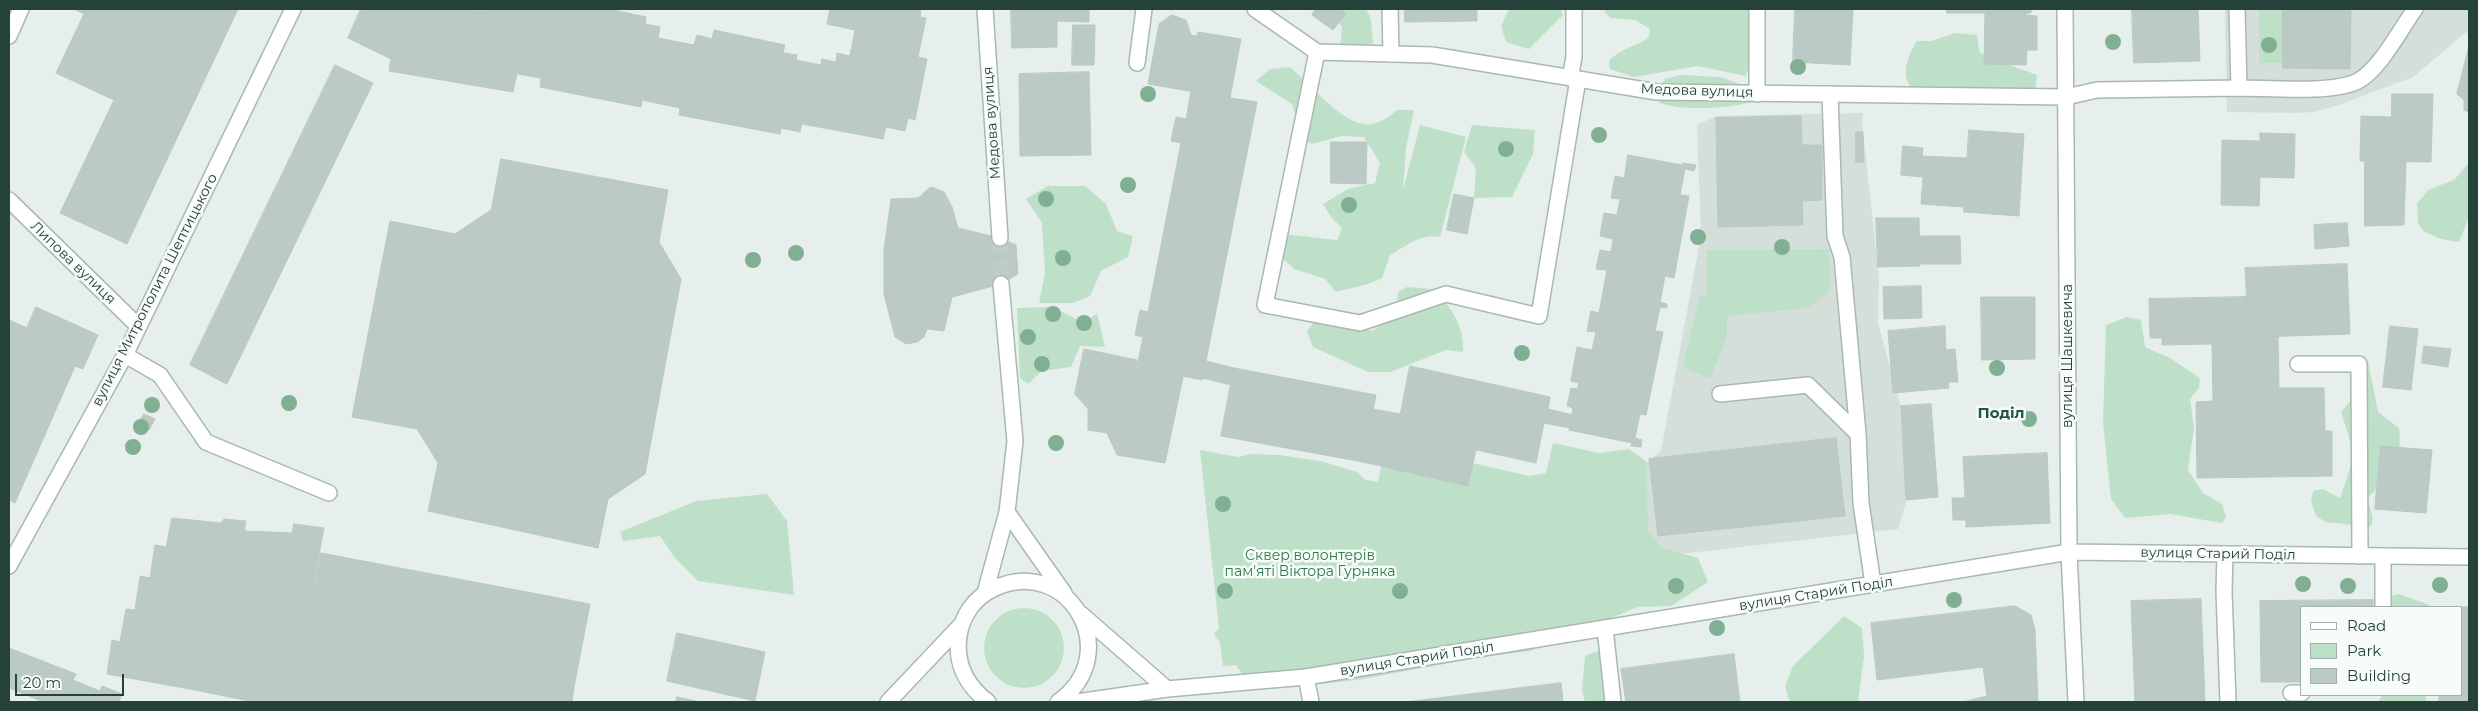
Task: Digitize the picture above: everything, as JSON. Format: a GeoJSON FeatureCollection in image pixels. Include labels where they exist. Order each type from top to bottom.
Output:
{"type":"FeatureCollection","features":[{"type":"Feature","properties":{"kind":"street"},"geometry":{"type":"LineString","coordinates":[[9,36],[21,9]]}},
{"type":"Feature","properties":{"kind":"street","name":"вулиця Митрополита Шептицького"},"geometry":{"type":"LineString","coordinates":[[9,566],[125,355],[293,9]]}},
{"type":"Feature","properties":{"kind":"street","name":"Медова вулиця"},"geometry":{"type":"LineString","coordinates":[[985,9],[1000,238]]}},
{"type":"Feature","properties":{"kind":"street"},"geometry":{"type":"LineString","coordinates":[[1136,64],[1144,9]]}},
{"type":"Feature","properties":{"kind":"street"},"geometry":{"type":"LineString","coordinates":[[1255,9],[1317,52],[1264,305],[1360,323],[1446,294],[1539,316],[1574,78],[1574,9]]}},
{"type":"Feature","properties":{"kind":"street"},"geometry":{"type":"LineString","coordinates":[[1390,9],[1391,54]]}},
{"type":"Feature","properties":{"kind":"street"},"geometry":{"type":"LineString","coordinates":[[1757,9],[1757,94]]}},
{"type":"Feature","properties":{"kind":"street","name":"вулиця Шашкевича"},"geometry":{"type":"LineString","coordinates":[[2065,9],[2069,552],[2076,702]]}},
{"type":"Feature","properties":{"kind":"street"},"geometry":{"type":"LineString","coordinates":[[2237,9],[2239,88]]}},
{"type":"Feature","properties":{"kind":"street","name":"Медова вулиця"},"geometry":{"type":"LineString","coordinates":[[1317,52],[1432,55],[1657,92],[2066,96],[2097,90],[2329,88],[2358,81],[2376,66],[2415,9]]}},
{"type":"Feature","properties":{"kind":"street"},"geometry":{"type":"LineString","coordinates":[[1830,94],[1835,236],[1842,257],[1858,434],[1861,503],[1873,584]]}},
{"type":"Feature","properties":{"kind":"street","name":"Липова вулиця"},"geometry":{"type":"LineString","coordinates":[[9,200],[138,326]]}},
{"type":"Feature","properties":{"kind":"street"},"geometry":{"type":"LineString","coordinates":[[985,593],[1007,512],[1015,441],[1001,284]]}},
{"type":"Feature","properties":{"kind":"street"},"geometry":{"type":"LineString","coordinates":[[125,355],[160,374],[206,442],[329,493]]}},
{"type":"Feature","properties":{"kind":"street"},"geometry":{"type":"LineString","coordinates":[[2298,364],[2359,364],[2360,556]]}},
{"type":"Feature","properties":{"kind":"street"},"geometry":{"type":"LineString","coordinates":[[1720,394],[1808,385],[1858,434]]}},
{"type":"Feature","properties":{"kind":"street"},"geometry":{"type":"LineString","coordinates":[[1007,512],[1079,612],[1167,689]]}},
{"type":"Feature","properties":{"kind":"street","name":"вулиця Старий Поділ"},"geometry":{"type":"LineString","coordinates":[[1077,702],[1167,689],[1306,677],[2069,552],[2469,557]]}},
{"type":"Feature","properties":{"kind":"street"},"geometry":{"type":"LineString","coordinates":[[2225,554],[2224,590],[2228,702]]}},
{"type":"Feature","properties":{"kind":"street"},"geometry":{"type":"LineString","coordinates":[[2383,556],[2384,606]]}},
{"type":"Feature","properties":{"kind":"street"},"geometry":{"type":"LineString","coordinates":[[888,702],[960,626],[970,607],[985,593],[1003,584],[1024,581],[1046,585],[1066,596]]}},
{"type":"Feature","properties":{"kind":"street"},"geometry":{"type":"LineString","coordinates":[[1058,702],[1071,693],[1081,679],[1089,658],[1088,635],[1079,612]]}},
{"type":"Feature","properties":{"kind":"street"},"geometry":{"type":"LineString","coordinates":[[960,626],[957,646],[960,668],[970,686],[988,702]]}},
{"type":"Feature","properties":{"kind":"street"},"geometry":{"type":"LineString","coordinates":[[1605,628],[1613,702]]}},
{"type":"Feature","properties":{"kind":"street"},"geometry":{"type":"LineString","coordinates":[[1306,677],[1311,702]]}},
{"type":"Feature","properties":{"kind":"shaded area"},"geometry":{"type":"Polygon","coordinates":[[[2225,9],[2469,9],[2469,30],[2413,77],[2336,106],[2314,112],[2296,113],[2227,112],[2225,9]]]}},
{"type":"Feature","properties":{"kind":"shaded area"},"geometry":{"type":"Polygon","coordinates":[[[1863,113],[1862,123],[1879,278],[1878,323],[1901,407],[1907,499],[1898,529],[1645,558],[1635,472],[1661,451],[1701,236],[1697,125],[1716,116],[1863,113]]]}},
{"type":"Feature","properties":{"kind":"green space"},"geometry":{"type":"Polygon","coordinates":[[[1330,9],[1366,9],[1371,19],[1373,43],[1344,50],[1340,46],[1342,27],[1330,9]]]}},
{"type":"Feature","properties":{"kind":"green space"},"geometry":{"type":"Polygon","coordinates":[[[1509,9],[1560,9],[1563,15],[1529,49],[1506,42],[1501,26],[1509,9]]]}},
{"type":"Feature","properties":{"kind":"green space"},"geometry":{"type":"Polygon","coordinates":[[[1607,9],[1749,9],[1756,40],[1746,76],[1698,66],[1634,77],[1610,69],[1609,61],[1613,57],[1649,37],[1650,29],[1635,20],[1611,18],[1604,12],[1607,9]]]}},
{"type":"Feature","properties":{"kind":"green space"},"geometry":{"type":"Polygon","coordinates":[[[2259,9],[2283,9],[2283,63],[2259,63],[2259,9]]]}},
{"type":"Feature","properties":{"kind":"green space"},"geometry":{"type":"Polygon","coordinates":[[[1955,33],[1977,35],[1979,51],[1985,56],[2037,75],[2035,90],[1970,101],[1910,86],[1907,81],[1906,69],[1911,51],[1917,41],[1932,41],[1955,33]]]}},
{"type":"Feature","properties":{"kind":"green space"},"geometry":{"type":"Polygon","coordinates":[[[1290,67],[1334,108],[1354,121],[1368,125],[1385,119],[1397,110],[1414,110],[1406,148],[1403,190],[1420,125],[1466,137],[1440,237],[1433,236],[1420,239],[1390,255],[1382,278],[1368,284],[1336,292],[1325,279],[1294,269],[1280,256],[1284,234],[1337,240],[1342,228],[1331,217],[1323,204],[1348,189],[1375,183],[1380,163],[1364,137],[1342,136],[1312,144],[1302,138],[1292,104],[1256,81],[1270,69],[1290,67]]]}},
{"type":"Feature","properties":{"kind":"green space"},"geometry":{"type":"Polygon","coordinates":[[[1681,75],[1720,77],[1754,89],[1757,101],[1735,106],[1709,108],[1670,106],[1660,103],[1654,94],[1665,79],[1681,75]]]}},
{"type":"Feature","properties":{"kind":"green space"},"geometry":{"type":"Polygon","coordinates":[[[1472,125],[1535,130],[1533,154],[1512,197],[1474,198],[1476,168],[1464,152],[1472,125]]]}},
{"type":"Feature","properties":{"kind":"green space"},"geometry":{"type":"Polygon","coordinates":[[[2469,165],[2469,217],[2459,242],[2441,239],[2423,231],[2418,223],[2417,204],[2428,190],[2454,180],[2469,165]]]}},
{"type":"Feature","properties":{"kind":"green space"},"geometry":{"type":"Polygon","coordinates":[[[1048,186],[1085,186],[1106,204],[1117,231],[1133,236],[1128,257],[1101,271],[1090,296],[1073,303],[1039,303],[1045,273],[1042,223],[1026,199],[1048,186]]]}},
{"type":"Feature","properties":{"kind":"green space"},"geometry":{"type":"Polygon","coordinates":[[[1829,249],[1831,280],[1828,293],[1808,308],[1727,316],[1727,336],[1710,379],[1683,367],[1700,294],[1707,297],[1707,250],[1829,249]]]}},
{"type":"Feature","properties":{"kind":"green space"},"geometry":{"type":"Polygon","coordinates":[[[1407,287],[1434,289],[1456,318],[1462,334],[1463,352],[1446,350],[1390,372],[1368,372],[1313,347],[1307,332],[1314,321],[1349,324],[1372,331],[1396,315],[1398,292],[1407,287]]]}},
{"type":"Feature","properties":{"kind":"green space"},"geometry":{"type":"Polygon","coordinates":[[[1052,307],[1084,323],[1097,313],[1105,347],[1080,346],[1071,367],[1042,371],[1028,384],[1020,378],[1017,308],[1052,307]]]}},
{"type":"Feature","properties":{"kind":"green space"},"geometry":{"type":"Polygon","coordinates":[[[2127,317],[2141,320],[2145,347],[2170,358],[2200,378],[2199,388],[2190,399],[2194,428],[2188,470],[2203,493],[2222,504],[2226,517],[2222,523],[2170,514],[2125,518],[2111,499],[2103,423],[2106,325],[2127,317]]]}},
{"type":"Feature","properties":{"kind":"green space"},"geometry":{"type":"Polygon","coordinates":[[[2355,355],[2368,361],[2378,412],[2399,428],[2400,432],[2401,456],[2384,464],[2375,491],[2367,498],[2373,518],[2371,527],[2326,522],[2316,516],[2311,501],[2313,491],[2323,489],[2340,498],[2349,473],[2352,455],[2351,447],[2341,412],[2351,400],[2355,355]]]}},
{"type":"Feature","properties":{"kind":"green space","name":"Сквер волонтерів пам'яті Віктора Гурняка"},"geometry":{"type":"Polygon","coordinates":[[[1386,443],[1529,476],[1546,473],[1553,443],[1599,453],[1629,449],[1646,461],[1648,530],[1662,548],[1698,558],[1708,582],[1671,606],[1638,607],[1530,651],[1482,657],[1357,680],[1302,686],[1250,686],[1236,665],[1223,666],[1220,643],[1214,634],[1219,628],[1200,450],[1238,457],[1252,454],[1279,455],[1320,461],[1357,472],[1366,480],[1378,482],[1386,443]]]}},
{"type":"Feature","properties":{"kind":"green space"},"geometry":{"type":"Polygon","coordinates":[[[767,494],[787,521],[794,595],[698,581],[675,558],[660,536],[623,541],[620,532],[696,501],[767,494]]]}},
{"type":"Feature","properties":{"kind":"green space"},"geometry":{"type":"Polygon","coordinates":[[[2398,594],[2430,605],[2384,606],[2384,598],[2398,594]]]}},
{"type":"Feature","properties":{"kind":"green space"},"geometry":{"type":"Polygon","coordinates":[[[1024,608],[1039,611],[1052,620],[1061,633],[1064,648],[1061,663],[1052,676],[1039,685],[1024,688],[1009,685],[996,676],[987,663],[984,648],[987,633],[996,620],[1009,611],[1024,608]]]}},
{"type":"Feature","properties":{"kind":"green space"},"geometry":{"type":"Polygon","coordinates":[[[1844,616],[1862,628],[1864,656],[1858,702],[1790,702],[1785,687],[1793,666],[1844,616]]]}},
{"type":"Feature","properties":{"kind":"green space"},"geometry":{"type":"Polygon","coordinates":[[[1600,650],[1613,668],[1617,702],[1585,702],[1582,690],[1585,656],[1600,650]]]}},
{"type":"Feature","properties":{"kind":"green space"},"geometry":{"type":"Polygon","coordinates":[[[2381,696],[2426,696],[2426,702],[2378,702],[2381,696]]]}},
{"type":"Feature","properties":{"kind":"building"},"geometry":{"type":"Polygon","coordinates":[[[74,9],[152,9],[114,100],[56,73],[84,14],[74,9]]]}},
{"type":"Feature","properties":{"kind":"building"},"geometry":{"type":"Polygon","coordinates":[[[152,9],[238,9],[127,244],[60,213],[114,100],[152,9]]]}},
{"type":"Feature","properties":{"kind":"building"},"geometry":{"type":"Polygon","coordinates":[[[361,9],[457,9],[534,24],[531,40],[525,38],[513,92],[389,71],[391,59],[348,38],[361,9]]]}},
{"type":"Feature","properties":{"kind":"building"},"geometry":{"type":"Polygon","coordinates":[[[457,9],[609,9],[646,17],[645,24],[660,27],[658,38],[694,45],[697,35],[712,39],[714,30],[785,45],[783,53],[797,55],[796,60],[821,65],[822,59],[836,62],[837,53],[850,56],[855,30],[827,24],[830,9],[921,9],[920,17],[926,18],[918,57],[927,59],[915,120],[908,118],[905,131],[886,127],[883,139],[802,124],[800,132],[781,128],[780,134],[679,115],[680,108],[642,100],[641,107],[540,87],[541,78],[518,74],[525,38],[531,40],[534,24],[457,9]]]}},
{"type":"Feature","properties":{"kind":"building"},"geometry":{"type":"Polygon","coordinates":[[[1011,9],[1089,9],[1089,22],[1057,21],[1057,47],[1012,48],[1011,9]]]}},
{"type":"Feature","properties":{"kind":"building"},"geometry":{"type":"Polygon","coordinates":[[[1316,9],[1340,9],[1346,13],[1333,30],[1312,15],[1316,9]]]}},
{"type":"Feature","properties":{"kind":"building"},"geometry":{"type":"Polygon","coordinates":[[[1405,9],[1477,9],[1477,21],[1405,22],[1405,9]]]}},
{"type":"Feature","properties":{"kind":"building"},"geometry":{"type":"Polygon","coordinates":[[[1795,9],[1853,9],[1850,65],[1793,62],[1795,9]]]}},
{"type":"Feature","properties":{"kind":"building"},"geometry":{"type":"Polygon","coordinates":[[[1947,9],[2031,9],[2031,13],[2026,13],[2026,15],[2037,16],[2037,50],[2027,50],[2026,65],[1984,64],[1985,13],[1947,13],[1947,9]]]}},
{"type":"Feature","properties":{"kind":"building"},"geometry":{"type":"Polygon","coordinates":[[[2132,9],[2198,9],[2200,61],[2134,63],[2132,9]]]}},
{"type":"Feature","properties":{"kind":"building"},"geometry":{"type":"Polygon","coordinates":[[[2283,9],[2351,9],[2350,69],[2283,68],[2283,9]]]}},
{"type":"Feature","properties":{"kind":"building"},"geometry":{"type":"Polygon","coordinates":[[[1172,15],[1186,20],[1191,35],[1197,36],[1198,32],[1241,39],[1230,98],[1148,84],[1159,24],[1172,15]]]}},
{"type":"Feature","properties":{"kind":"building"},"geometry":{"type":"Polygon","coordinates":[[[1073,25],[1095,25],[1094,65],[1072,65],[1073,25]]]}},
{"type":"Feature","properties":{"kind":"building"},"geometry":{"type":"Polygon","coordinates":[[[2469,46],[2469,112],[2464,110],[2464,100],[2457,94],[2469,46]]]}},
{"type":"Feature","properties":{"kind":"building"},"geometry":{"type":"Polygon","coordinates":[[[335,65],[373,83],[227,384],[190,365],[335,65]]]}},
{"type":"Feature","properties":{"kind":"building"},"geometry":{"type":"Polygon","coordinates":[[[1089,72],[1091,155],[1020,156],[1019,74],[1089,72]]]}},
{"type":"Feature","properties":{"kind":"building"},"geometry":{"type":"Polygon","coordinates":[[[1191,92],[1257,102],[1206,361],[1234,368],[1231,385],[1203,378],[1202,380],[1137,367],[1143,337],[1135,335],[1140,310],[1148,312],[1181,143],[1171,141],[1176,117],[1186,119],[1191,92]]]}},
{"type":"Feature","properties":{"kind":"building"},"geometry":{"type":"Polygon","coordinates":[[[2392,94],[2433,94],[2431,162],[2360,161],[2361,116],[2391,117],[2392,94]]]}},
{"type":"Feature","properties":{"kind":"building"},"geometry":{"type":"Polygon","coordinates":[[[1801,116],[1802,145],[1822,145],[1822,200],[1802,201],[1803,225],[1718,227],[1716,118],[1801,116]]]}},
{"type":"Feature","properties":{"kind":"building"},"geometry":{"type":"Polygon","coordinates":[[[1969,130],[2024,134],[2019,216],[1964,212],[1969,130]]]}},
{"type":"Feature","properties":{"kind":"building"},"geometry":{"type":"Polygon","coordinates":[[[1856,132],[1863,132],[1864,162],[1856,162],[1856,132]]]}},
{"type":"Feature","properties":{"kind":"building"},"geometry":{"type":"Polygon","coordinates":[[[2260,133],[2295,134],[2294,178],[2260,177],[2259,206],[2221,205],[2222,140],[2260,141],[2260,133]]]}},
{"type":"Feature","properties":{"kind":"building"},"geometry":{"type":"Polygon","coordinates":[[[1331,142],[1367,142],[1366,184],[1331,183],[1331,142]]]}},
{"type":"Feature","properties":{"kind":"building"},"geometry":{"type":"Polygon","coordinates":[[[1903,146],[1923,148],[1922,156],[1967,158],[1964,207],[1921,204],[1923,177],[1901,175],[1903,146]]]}},
{"type":"Feature","properties":{"kind":"building"},"geometry":{"type":"Polygon","coordinates":[[[1628,155],[1682,165],[1683,163],[1696,165],[1694,171],[1685,169],[1680,195],[1689,196],[1674,278],[1665,276],[1660,302],[1667,304],[1667,308],[1660,307],[1655,331],[1663,332],[1646,415],[1640,414],[1635,438],[1642,440],[1641,447],[1631,446],[1632,443],[1569,430],[1573,408],[1567,406],[1571,388],[1577,389],[1579,383],[1571,381],[1577,347],[1592,350],[1596,332],[1587,331],[1591,311],[1599,313],[1607,270],[1596,269],[1600,250],[1611,252],[1613,239],[1600,236],[1604,213],[1617,215],[1620,199],[1611,198],[1615,176],[1624,178],[1628,155]]]}},
{"type":"Feature","properties":{"kind":"building"},"geometry":{"type":"Polygon","coordinates":[[[501,159],[668,190],[659,242],[681,279],[645,474],[608,499],[598,548],[428,511],[438,463],[417,429],[352,417],[390,221],[455,234],[491,210],[501,159]]]}},
{"type":"Feature","properties":{"kind":"building"},"geometry":{"type":"Polygon","coordinates":[[[2365,162],[2406,162],[2404,225],[2365,226],[2365,162]]]}},
{"type":"Feature","properties":{"kind":"building"},"geometry":{"type":"Polygon","coordinates":[[[931,187],[944,192],[952,207],[958,228],[1000,238],[1016,245],[1018,274],[1001,284],[952,297],[944,331],[927,329],[924,337],[917,342],[906,344],[895,337],[884,294],[884,249],[891,199],[918,198],[931,187]]]}},
{"type":"Feature","properties":{"kind":"building"},"geometry":{"type":"Polygon","coordinates":[[[1454,194],[1474,198],[1467,234],[1447,230],[1454,194]]]}},
{"type":"Feature","properties":{"kind":"building"},"geometry":{"type":"Polygon","coordinates":[[[1876,218],[1919,218],[1920,266],[1878,267],[1876,218]]]}},
{"type":"Feature","properties":{"kind":"building"},"geometry":{"type":"Polygon","coordinates":[[[2347,223],[2349,246],[2315,249],[2314,225],[2347,223]]]}},
{"type":"Feature","properties":{"kind":"building"},"geometry":{"type":"Polygon","coordinates":[[[1921,236],[1960,236],[1961,264],[1921,264],[1921,236]]]}},
{"type":"Feature","properties":{"kind":"building"},"geometry":{"type":"Polygon","coordinates":[[[2347,264],[2350,334],[2258,337],[2257,328],[2248,328],[2245,268],[2347,264]]]}},
{"type":"Feature","properties":{"kind":"building"},"geometry":{"type":"Polygon","coordinates":[[[1921,286],[1922,318],[1884,319],[1883,287],[1921,286]]]}},
{"type":"Feature","properties":{"kind":"building"},"geometry":{"type":"Polygon","coordinates":[[[1981,297],[2035,297],[2035,359],[1982,360],[1981,297]]]}},
{"type":"Feature","properties":{"kind":"building"},"geometry":{"type":"Polygon","coordinates":[[[2246,297],[2248,328],[2257,328],[2258,337],[2278,336],[2279,388],[2324,388],[2325,431],[2332,431],[2332,476],[2197,478],[2196,402],[2213,401],[2212,344],[2162,345],[2162,338],[2150,338],[2149,299],[2246,297]]]}},
{"type":"Feature","properties":{"kind":"building"},"geometry":{"type":"Polygon","coordinates":[[[36,307],[98,335],[83,369],[75,366],[15,503],[9,500],[9,408],[35,351],[27,348],[34,331],[27,328],[36,307]]]}},
{"type":"Feature","properties":{"kind":"building"},"geometry":{"type":"Polygon","coordinates":[[[9,320],[34,331],[27,348],[35,351],[10,408],[9,320]]]}},
{"type":"Feature","properties":{"kind":"building"},"geometry":{"type":"Polygon","coordinates":[[[1945,326],[1946,350],[1955,349],[1958,382],[1948,382],[1949,388],[1893,393],[1888,331],[1945,326]]]}},
{"type":"Feature","properties":{"kind":"building"},"geometry":{"type":"Polygon","coordinates":[[[2390,326],[2418,329],[2411,390],[2383,387],[2390,326]]]}},
{"type":"Feature","properties":{"kind":"building"},"geometry":{"type":"Polygon","coordinates":[[[2424,346],[2451,349],[2448,367],[2422,363],[2424,346]]]}},
{"type":"Feature","properties":{"kind":"building"},"geometry":{"type":"Polygon","coordinates":[[[1084,349],[1137,360],[1136,368],[1183,377],[1165,463],[1117,455],[1107,433],[1088,430],[1088,409],[1075,394],[1084,349]]]}},
{"type":"Feature","properties":{"kind":"building"},"geometry":{"type":"Polygon","coordinates":[[[1410,366],[1550,397],[1548,409],[1573,415],[1570,428],[1544,423],[1536,463],[1371,427],[1373,409],[1400,414],[1410,366]]]}},
{"type":"Feature","properties":{"kind":"building"},"geometry":{"type":"Polygon","coordinates":[[[1234,368],[1376,395],[1363,462],[1221,436],[1234,368]]]}},
{"type":"Feature","properties":{"kind":"building"},"geometry":{"type":"Polygon","coordinates":[[[1931,404],[1938,497],[1906,500],[1901,406],[1931,404]]]}},
{"type":"Feature","properties":{"kind":"building"},"geometry":{"type":"Polygon","coordinates":[[[144,414],[155,419],[149,430],[138,424],[144,414]]]}},
{"type":"Feature","properties":{"kind":"building"},"geometry":{"type":"Polygon","coordinates":[[[1371,427],[1476,450],[1468,486],[1363,462],[1371,427]]]}},
{"type":"Feature","properties":{"kind":"building"},"geometry":{"type":"Polygon","coordinates":[[[1836,438],[1845,516],[1658,536],[1649,459],[1836,438]]]}},
{"type":"Feature","properties":{"kind":"building"},"geometry":{"type":"Polygon","coordinates":[[[2381,446],[2432,450],[2426,513],[2375,509],[2381,446]]]}},
{"type":"Feature","properties":{"kind":"building"},"geometry":{"type":"Polygon","coordinates":[[[2047,453],[2050,523],[1966,527],[1966,520],[1953,520],[1952,498],[1965,498],[1963,457],[2047,453]]]}},
{"type":"Feature","properties":{"kind":"building"},"geometry":{"type":"Polygon","coordinates":[[[172,518],[221,523],[224,519],[246,521],[242,542],[229,541],[188,672],[201,673],[195,690],[107,674],[112,640],[120,642],[126,609],[135,610],[140,576],[150,578],[155,545],[166,547],[172,518]]]}},
{"type":"Feature","properties":{"kind":"building"},"geometry":{"type":"Polygon","coordinates":[[[294,524],[324,528],[292,702],[254,702],[195,690],[201,673],[188,672],[229,541],[242,542],[244,531],[292,533],[294,524]]]}},
{"type":"Feature","properties":{"kind":"building"},"geometry":{"type":"Polygon","coordinates":[[[321,553],[590,604],[574,687],[554,683],[558,660],[487,646],[478,696],[406,682],[419,611],[345,597],[337,641],[305,635],[321,553]]]}},
{"type":"Feature","properties":{"kind":"building"},"geometry":{"type":"Polygon","coordinates":[[[345,597],[419,611],[406,682],[478,696],[487,646],[558,660],[554,683],[574,687],[572,702],[292,702],[305,635],[337,641],[345,597]]]}},
{"type":"Feature","properties":{"kind":"building"},"geometry":{"type":"Polygon","coordinates":[[[2201,599],[2205,702],[2135,702],[2131,601],[2201,599]]]}},
{"type":"Feature","properties":{"kind":"building"},"geometry":{"type":"Polygon","coordinates":[[[2373,600],[2373,606],[2300,606],[2300,682],[2261,682],[2260,601],[2373,600]]]}},
{"type":"Feature","properties":{"kind":"building"},"geometry":{"type":"Polygon","coordinates":[[[2015,606],[2031,615],[2035,630],[2038,702],[1963,702],[1987,696],[1983,667],[1877,680],[1871,623],[2015,606]]]}},
{"type":"Feature","properties":{"kind":"building"},"geometry":{"type":"Polygon","coordinates":[[[2463,607],[2469,607],[2469,702],[2439,702],[2439,696],[2463,696],[2463,607]]]}},
{"type":"Feature","properties":{"kind":"building"},"geometry":{"type":"Polygon","coordinates":[[[677,633],[765,652],[755,701],[667,681],[677,633]]]}},
{"type":"Feature","properties":{"kind":"building"},"geometry":{"type":"Polygon","coordinates":[[[9,648],[76,674],[73,680],[100,691],[102,686],[122,694],[119,702],[44,702],[9,688],[9,648]]]}},
{"type":"Feature","properties":{"kind":"building"},"geometry":{"type":"Polygon","coordinates":[[[1734,654],[1740,702],[1626,702],[1621,669],[1734,654]]]}},
{"type":"Feature","properties":{"kind":"building"},"geometry":{"type":"Polygon","coordinates":[[[1561,683],[1563,702],[1406,702],[1561,683]]]}},
{"type":"Feature","properties":{"kind":"building"},"geometry":{"type":"Polygon","coordinates":[[[677,697],[701,702],[676,702],[677,697]]]}},
{"type":"Feature","properties":{"kind":"tunnel"},"geometry":{"type":"LineString","coordinates":[[1000,238],[1001,284]]}},
{"type":"Feature","properties":{"kind":"district","name":"Поділ"},"geometry":{"type":"Point","coordinates":[2001,414]}}]}
